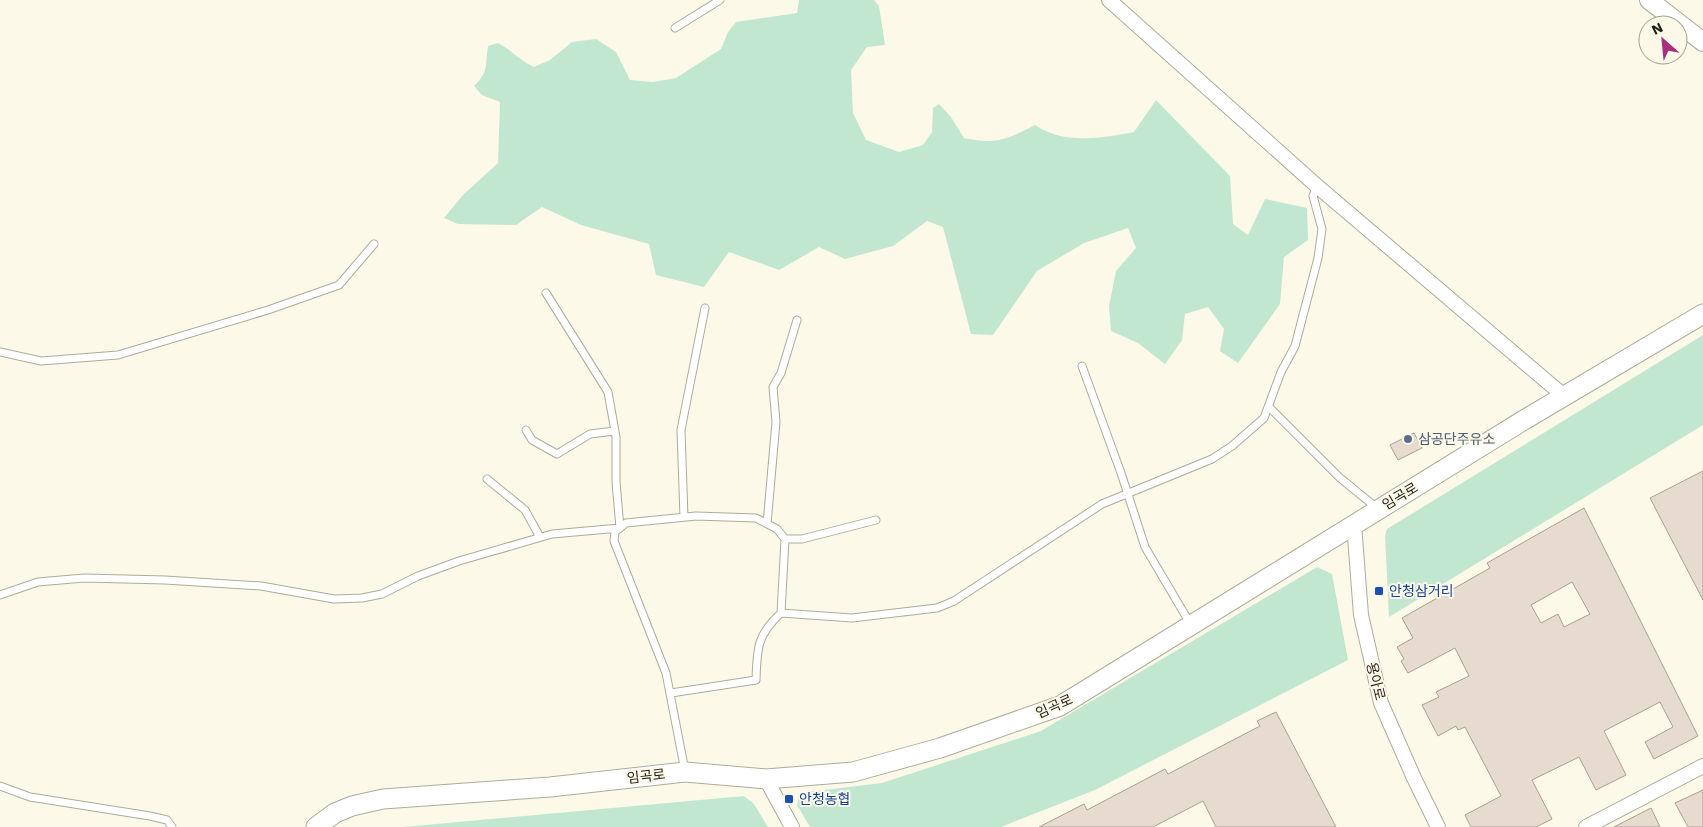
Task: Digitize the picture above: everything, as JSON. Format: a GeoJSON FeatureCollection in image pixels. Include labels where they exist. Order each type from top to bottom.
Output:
{"type":"FeatureCollection","features":[{"type":"Feature","properties":{"kind":"main road","name":"임곡로"},"geometry":{"type":"LineString","coordinates":[[316,827],[335,813],[352,806],[383,800],[550,787],[685,772],[766,778],[853,772],[940,748],[1060,706],[1378,509],[1703,314]]}},
{"type":"Feature","properties":{"kind":"street"},"geometry":{"type":"LineString","coordinates":[[1110,0],[1317,186],[1564,396]]}},
{"type":"Feature","properties":{"kind":"street"},"geometry":{"type":"LineString","coordinates":[[1649,0],[1703,42]]}},
{"type":"Feature","properties":{"kind":"street","name":"용아로"},"geometry":{"type":"LineString","coordinates":[[1354,524],[1361,615],[1381,703],[1438,827]]}},
{"type":"Feature","properties":{"kind":"street"},"geometry":{"type":"LineString","coordinates":[[1586,827],[1703,766]]}},
{"type":"Feature","properties":{"kind":"street"},"geometry":{"type":"LineString","coordinates":[[766,778],[792,827]]}},
{"type":"Feature","properties":{"kind":"lane"},"geometry":{"type":"LineString","coordinates":[[675,28],[720,0]]}},
{"type":"Feature","properties":{"kind":"lane"},"geometry":{"type":"LineString","coordinates":[[781,613],[852,618],[937,608],[954,601],[1066,525],[1102,504],[1212,459],[1253,428],[1264,418],[1270,407],[1276,383],[1299,333],[1318,258],[1322,229],[1313,196],[1317,186]]}},
{"type":"Feature","properties":{"kind":"lane"},"geometry":{"type":"LineString","coordinates":[[0,352],[41,361],[126,353],[268,310],[339,285],[374,244]]}},
{"type":"Feature","properties":{"kind":"lane"},"geometry":{"type":"LineString","coordinates":[[546,293],[608,392],[615,431],[620,528]]}},
{"type":"Feature","properties":{"kind":"lane"},"geometry":{"type":"LineString","coordinates":[[684,517],[681,430],[706,308]]}},
{"type":"Feature","properties":{"kind":"lane"},"geometry":{"type":"LineString","coordinates":[[767,524],[776,422],[773,387],[781,373],[797,320]]}},
{"type":"Feature","properties":{"kind":"lane"},"geometry":{"type":"LineString","coordinates":[[1082,366],[1144,547],[1191,626]]}},
{"type":"Feature","properties":{"kind":"lane"},"geometry":{"type":"LineString","coordinates":[[1270,407],[1333,471],[1378,509]]}},
{"type":"Feature","properties":{"kind":"lane"},"geometry":{"type":"LineString","coordinates":[[526,430],[532,440],[556,454],[590,434],[615,431]]}},
{"type":"Feature","properties":{"kind":"lane"},"geometry":{"type":"LineString","coordinates":[[487,479],[525,510],[540,537]]}},
{"type":"Feature","properties":{"kind":"lane"},"geometry":{"type":"LineString","coordinates":[[671,693],[756,680],[760,638],[769,624],[781,613],[785,539],[777,529],[756,518],[684,517],[626,523],[615,532],[614,541],[666,673],[685,772]]}},
{"type":"Feature","properties":{"kind":"lane"},"geometry":{"type":"LineString","coordinates":[[785,539],[802,539],[876,520]]}},
{"type":"Feature","properties":{"kind":"lane"},"geometry":{"type":"LineString","coordinates":[[0,595],[38,582],[84,578],[166,580],[261,586],[334,599],[362,598],[382,594],[418,576],[459,561],[540,537],[552,534],[620,528]]}},
{"type":"Feature","properties":{"kind":"lane"},"geometry":{"type":"LineString","coordinates":[[0,786],[30,797],[167,820],[172,827]]}},
{"type":"Feature","properties":{"kind":"green space"},"geometry":{"type":"Polygon","coordinates":[[[799,0],[874,0],[879,6],[885,45],[867,47],[851,70],[853,113],[866,140],[899,152],[923,145],[932,132],[933,108],[939,104],[951,117],[964,138],[993,141],[1017,134],[1035,125],[1046,131],[1071,138],[1096,138],[1134,132],[1156,100],[1230,176],[1233,224],[1248,235],[1265,199],[1307,208],[1308,240],[1284,257],[1280,304],[1238,363],[1220,351],[1224,329],[1208,307],[1185,314],[1182,340],[1165,364],[1138,343],[1111,331],[1109,306],[1116,271],[1136,248],[1128,228],[1084,243],[1037,271],[993,335],[971,334],[943,227],[927,221],[893,246],[845,259],[819,247],[779,270],[729,252],[704,287],[656,275],[649,244],[581,225],[542,207],[516,225],[458,224],[444,218],[463,195],[498,163],[500,102],[482,95],[474,86],[484,72],[488,46],[498,43],[534,67],[550,60],[572,42],[596,39],[616,52],[630,80],[653,82],[676,78],[721,49],[728,32],[736,22],[797,13],[799,0]]]}},
{"type":"Feature","properties":{"kind":"green space"},"geometry":{"type":"Polygon","coordinates":[[[1703,335],[1703,425],[1389,617],[1385,536],[1387,529],[1703,335]]]}},
{"type":"Feature","properties":{"kind":"green space"},"geometry":{"type":"Polygon","coordinates":[[[1317,567],[1332,574],[1348,660],[1095,790],[1001,827],[810,827],[797,805],[799,797],[808,792],[882,783],[1041,731],[1317,567]]]}},
{"type":"Feature","properties":{"kind":"green space"},"geometry":{"type":"Polygon","coordinates":[[[744,796],[754,804],[768,827],[403,827],[744,796]]]}},
{"type":"Feature","properties":{"kind":"building"},"geometry":{"type":"Polygon","coordinates":[[[1414,433],[1422,448],[1398,460],[1390,445],[1414,433]]]}},
{"type":"Feature","properties":{"kind":"building"},"geometry":{"type":"Polygon","coordinates":[[[1703,471],[1703,600],[1650,498],[1703,471]]]}},
{"type":"Feature","properties":{"kind":"building"},"geometry":{"type":"Polygon","coordinates":[[[1584,508],[1698,736],[1654,759],[1645,742],[1673,727],[1660,702],[1604,731],[1626,775],[1596,790],[1579,757],[1532,780],[1552,819],[1536,827],[1471,827],[1465,815],[1501,796],[1465,727],[1458,730],[1456,726],[1438,736],[1422,705],[1439,697],[1436,692],[1469,676],[1455,648],[1408,673],[1401,661],[1404,659],[1397,647],[1413,638],[1402,618],[1490,568],[1487,563],[1584,508]],[[1572,582],[1531,605],[1541,623],[1558,614],[1564,627],[1590,614],[1572,582]]]}},
{"type":"Feature","properties":{"kind":"building"},"geometry":{"type":"Polygon","coordinates":[[[1276,712],[1336,827],[1216,827],[1203,801],[1153,827],[1039,827],[1084,804],[1087,810],[1165,769],[1168,774],[1260,726],[1257,721],[1276,712]]]}},
{"type":"Feature","properties":{"kind":"building"},"geometry":{"type":"Polygon","coordinates":[[[1703,790],[1703,827],[1688,827],[1675,803],[1703,790]]]}},
{"type":"Feature","properties":{"kind":"building"},"geometry":{"type":"Polygon","coordinates":[[[1651,808],[1660,827],[1614,827],[1651,808]]]}},
{"type":"Feature","properties":{"kind":"place","name":"삼공단주유소"},"geometry":{"type":"Point","coordinates":[1408,439]}},
{"type":"Feature","properties":{"kind":"place","name":"안청삼거리"},"geometry":{"type":"Point","coordinates":[1379,591]}},
{"type":"Feature","properties":{"kind":"place","name":"안청농협"},"geometry":{"type":"Point","coordinates":[789,799]}}]}
